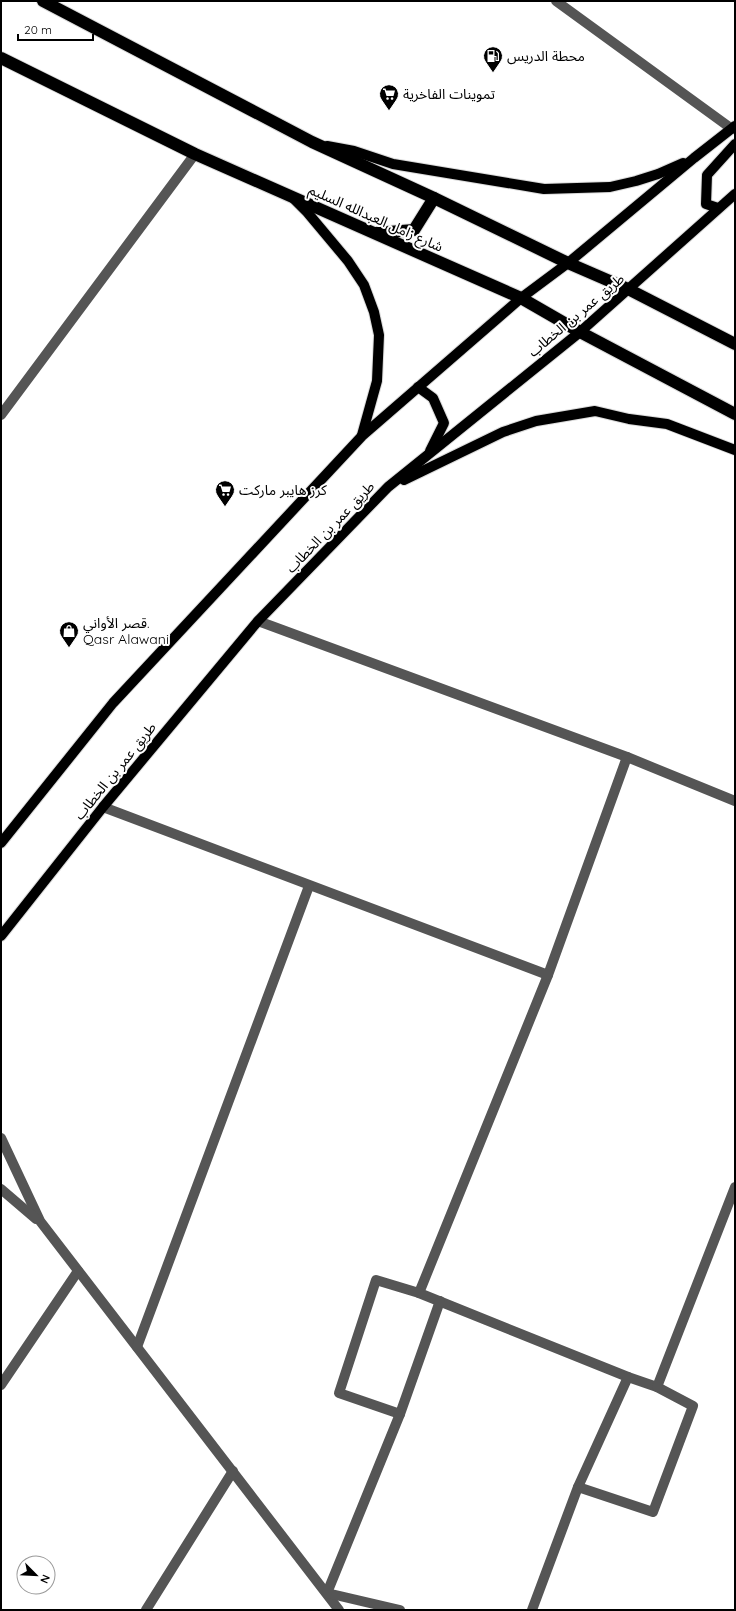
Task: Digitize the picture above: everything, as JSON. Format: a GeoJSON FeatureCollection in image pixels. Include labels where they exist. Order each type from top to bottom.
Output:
{"type":"FeatureCollection","features":[{"type":"Feature","properties":{"kind":"highway"},"geometry":{"type":"LineString","coordinates":[[44,1],[312,142],[434,198],[568,263],[628,289],[735,344]]}},
{"type":"Feature","properties":{"kind":"highway","name":"شارع زامل العبدالله السليم"},"geometry":{"type":"LineString","coordinates":[[1,58],[195,154],[521,298],[580,332],[735,414]]}},
{"type":"Feature","properties":{"kind":"highway"},"geometry":{"type":"LineString","coordinates":[[375,234],[414,230],[434,198]]}},
{"type":"Feature","properties":{"kind":"main road"},"geometry":{"type":"LineString","coordinates":[[1,843],[113,703],[362,436],[521,298],[568,263],[694,158],[734,127]]}},
{"type":"Feature","properties":{"kind":"main road"},"geometry":{"type":"LineString","coordinates":[[312,142],[354,151],[393,164],[544,189],[610,187],[658,174],[694,158]]}},
{"type":"Feature","properties":{"kind":"main road"},"geometry":{"type":"LineString","coordinates":[[718,208],[706,204],[707,175],[735,144]]}},
{"type":"Feature","properties":{"kind":"main road","name":"طريق عمر بن الخطاب"},"geometry":{"type":"LineString","coordinates":[[1,936],[103,807],[258,621],[388,487],[580,332],[735,194]]}},
{"type":"Feature","properties":{"kind":"main road"},"geometry":{"type":"LineString","coordinates":[[291,196],[307,212],[348,261],[364,285],[374,312],[379,335],[377,382],[362,436]]}},
{"type":"Feature","properties":{"kind":"main road"},"geometry":{"type":"LineString","coordinates":[[418,387],[433,398],[444,423],[428,454]]}},
{"type":"Feature","properties":{"kind":"main road"},"geometry":{"type":"LineString","coordinates":[[388,487],[503,432],[536,421],[595,411],[629,419],[667,424],[735,450]]}},
{"type":"Feature","properties":{"kind":"street"},"geometry":{"type":"LineString","coordinates":[[556,1],[734,127]]}},
{"type":"Feature","properties":{"kind":"street"},"geometry":{"type":"LineString","coordinates":[[1,415],[195,154]]}},
{"type":"Feature","properties":{"kind":"street"},"geometry":{"type":"LineString","coordinates":[[258,621],[627,757],[735,801]]}},
{"type":"Feature","properties":{"kind":"street"},"geometry":{"type":"LineString","coordinates":[[419,1293],[548,975],[627,757]]}},
{"type":"Feature","properties":{"kind":"street"},"geometry":{"type":"LineString","coordinates":[[103,807],[548,975]]}},
{"type":"Feature","properties":{"kind":"street"},"geometry":{"type":"LineString","coordinates":[[137,1347],[310,886]]}},
{"type":"Feature","properties":{"kind":"street"},"geometry":{"type":"LineString","coordinates":[[1,1138],[40,1221],[339,1610]]}},
{"type":"Feature","properties":{"kind":"street"},"geometry":{"type":"LineString","coordinates":[[657,1387],[735,1187]]}},
{"type":"Feature","properties":{"kind":"street"},"geometry":{"type":"LineString","coordinates":[[1,1189],[40,1221]]}},
{"type":"Feature","properties":{"kind":"street"},"geometry":{"type":"LineString","coordinates":[[1,1385],[78,1271]]}},
{"type":"Feature","properties":{"kind":"street"},"geometry":{"type":"LineString","coordinates":[[400,1414],[339,1393],[376,1280],[440,1301],[628,1377],[657,1387],[694,1406],[653,1512],[578,1487]]}},
{"type":"Feature","properties":{"kind":"street"},"geometry":{"type":"LineString","coordinates":[[327,1593],[400,1414],[440,1301]]}},
{"type":"Feature","properties":{"kind":"street"},"geometry":{"type":"LineString","coordinates":[[532,1610],[578,1487],[628,1377]]}},
{"type":"Feature","properties":{"kind":"street"},"geometry":{"type":"LineString","coordinates":[[146,1610],[233,1471]]}},
{"type":"Feature","properties":{"kind":"street"},"geometry":{"type":"LineString","coordinates":[[327,1593],[400,1610]]}},
{"type":"Feature","properties":{"kind":"place","name":"محطة الدريس"},"geometry":{"type":"Point","coordinates":[493,73]}},
{"type":"Feature","properties":{"kind":"place","name":"تموينات الفاخرية"},"geometry":{"type":"Point","coordinates":[389,111]}},
{"type":"Feature","properties":{"kind":"place","name":"كرز هايبر ماركت"},"geometry":{"type":"Point","coordinates":[225,507]}},
{"type":"Feature","properties":{"kind":"place","name":"قصر الأواني. Qasr Alawani"},"geometry":{"type":"Point","coordinates":[69,648]}}]}
